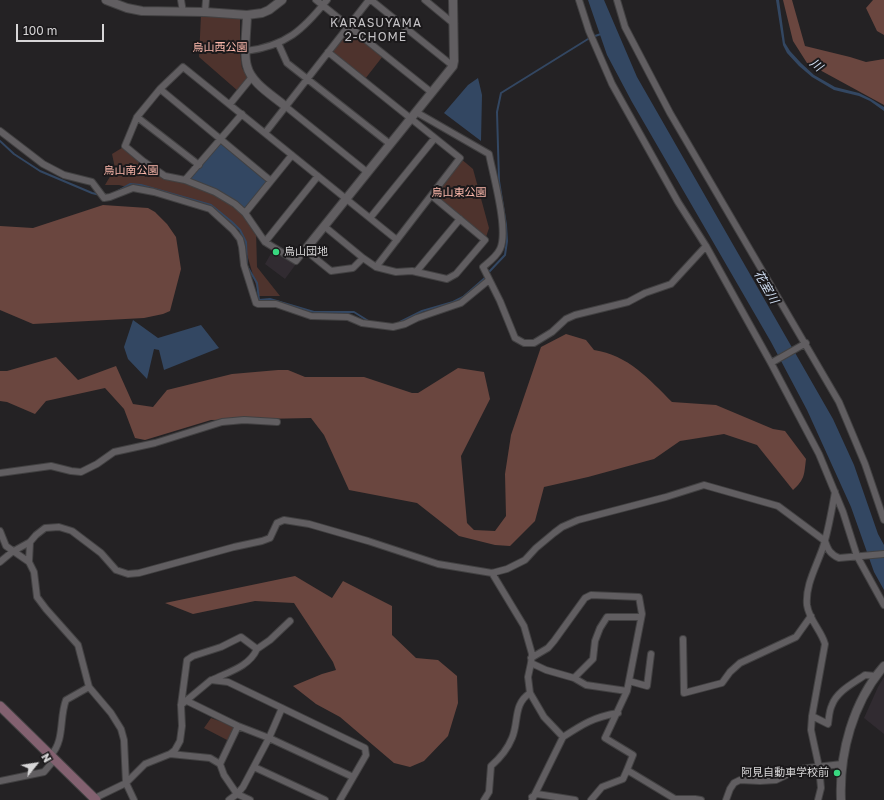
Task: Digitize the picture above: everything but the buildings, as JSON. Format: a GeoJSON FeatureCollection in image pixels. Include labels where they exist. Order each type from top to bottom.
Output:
{"type":"FeatureCollection","features":[{"type":"Feature","properties":{"kind":"main road"},"geometry":{"type":"LineString","coordinates":[[0,706],[53,757],[94,800]]}},
{"type":"Feature","properties":{"kind":"street"},"geometry":{"type":"LineString","coordinates":[[106,0],[127,8],[142,11],[205,12],[247,15],[262,13],[269,10],[282,0]]}},
{"type":"Feature","properties":{"kind":"street"},"geometry":{"type":"LineString","coordinates":[[181,0],[183,12]]}},
{"type":"Feature","properties":{"kind":"street"},"geometry":{"type":"LineString","coordinates":[[205,12],[206,0]]}},
{"type":"Feature","properties":{"kind":"street"},"geometry":{"type":"LineString","coordinates":[[316,0],[431,92]]}},
{"type":"Feature","properties":{"kind":"street"},"geometry":{"type":"LineString","coordinates":[[246,51],[278,44],[299,31],[308,24],[327,0]]}},
{"type":"Feature","properties":{"kind":"street"},"geometry":{"type":"LineString","coordinates":[[265,132],[370,0],[452,66]]}},
{"type":"Feature","properties":{"kind":"street"},"geometry":{"type":"LineString","coordinates":[[425,0],[454,24]]}},
{"type":"Feature","properties":{"kind":"street"},"geometry":{"type":"LineString","coordinates":[[397,240],[346,199],[292,155],[265,132],[183,67],[160,89],[137,116],[125,146],[165,176],[185,180],[215,192],[235,204],[246,213],[265,242],[296,261],[346,199],[367,172],[416,112],[452,66],[454,61],[453,0]]}},
{"type":"Feature","properties":{"kind":"street"},"geometry":{"type":"LineString","coordinates":[[579,0],[589,31],[612,84],[678,202],[706,246],[771,363],[819,454],[860,556],[884,605]]}},
{"type":"Feature","properties":{"kind":"street"},"geometry":{"type":"LineString","coordinates":[[617,0],[625,27],[670,113],[806,343],[839,402],[865,464],[884,520]]}},
{"type":"Feature","properties":{"kind":"street"},"geometry":{"type":"LineString","coordinates":[[247,15],[246,65],[252,77],[285,106],[367,172]]}},
{"type":"Feature","properties":{"kind":"street"},"geometry":{"type":"LineString","coordinates":[[278,44],[287,63],[390,144]]}},
{"type":"Feature","properties":{"kind":"street"},"geometry":{"type":"LineString","coordinates":[[328,52],[460,158],[376,267]]}},
{"type":"Feature","properties":{"kind":"street"},"geometry":{"type":"LineString","coordinates":[[230,104],[252,77]]}},
{"type":"Feature","properties":{"kind":"street"},"geometry":{"type":"LineString","coordinates":[[160,89],[271,181]]}},
{"type":"Feature","properties":{"kind":"street"},"geometry":{"type":"LineString","coordinates":[[416,112],[488,154],[503,222],[501,248],[497,254],[483,267],[500,301],[515,338],[524,343],[534,343],[552,332],[566,319],[575,315],[628,302],[671,284],[706,246]]}},
{"type":"Feature","properties":{"kind":"street"},"geometry":{"type":"LineString","coordinates":[[185,180],[242,114]]}},
{"type":"Feature","properties":{"kind":"street"},"geometry":{"type":"LineString","coordinates":[[137,116],[199,165]]}},
{"type":"Feature","properties":{"kind":"street"},"geometry":{"type":"LineString","coordinates":[[0,131],[43,164],[64,176],[92,182],[104,198],[133,188],[154,192],[210,209],[233,230],[240,240],[244,265],[256,303],[258,304],[276,304],[311,316],[348,317],[362,323],[393,327],[461,303],[489,280]]}},
{"type":"Feature","properties":{"kind":"street"},"geometry":{"type":"LineString","coordinates":[[370,218],[434,138]]}},
{"type":"Feature","properties":{"kind":"street"},"geometry":{"type":"LineString","coordinates":[[246,213],[292,155]]}},
{"type":"Feature","properties":{"kind":"street"},"geometry":{"type":"LineString","coordinates":[[265,242],[318,176]]}},
{"type":"Feature","properties":{"kind":"street"},"geometry":{"type":"LineString","coordinates":[[324,226],[376,267],[396,272],[416,272],[447,279],[456,274],[484,240],[432,196]]}},
{"type":"Feature","properties":{"kind":"street"},"geometry":{"type":"LineString","coordinates":[[416,272],[460,219]]}},
{"type":"Feature","properties":{"kind":"street"},"geometry":{"type":"LineString","coordinates":[[305,250],[331,271],[353,268],[363,258]]}},
{"type":"Feature","properties":{"kind":"street"},"geometry":{"type":"LineString","coordinates":[[771,363],[806,343]]}},
{"type":"Feature","properties":{"kind":"street"},"geometry":{"type":"LineString","coordinates":[[0,473],[51,466],[81,472],[97,464],[114,452],[155,443],[222,422],[244,420],[277,422]]}},
{"type":"Feature","properties":{"kind":"street"},"geometry":{"type":"LineString","coordinates":[[0,562],[12,552],[30,542],[45,528],[59,527],[72,531],[101,553],[116,570],[128,574],[139,573],[234,546],[262,541],[270,538],[277,523],[284,520],[309,524],[438,564],[492,573],[507,569],[525,560],[536,548],[562,526],[578,520],[666,497],[704,485],[778,506],[825,541],[828,550],[832,555],[839,558],[884,554]]}},
{"type":"Feature","properties":{"kind":"street"},"geometry":{"type":"LineString","coordinates":[[818,800],[821,788],[819,767],[812,735],[812,716],[825,644],[823,636],[807,606],[807,590],[825,541],[835,491]]}},
{"type":"Feature","properties":{"kind":"street"},"geometry":{"type":"LineString","coordinates":[[0,531],[6,546],[12,552],[29,562]]}},
{"type":"Feature","properties":{"kind":"street"},"geometry":{"type":"LineString","coordinates":[[30,542],[29,562],[34,572],[37,597],[78,645],[90,687],[111,713],[121,729],[124,740],[126,783],[134,800]]}},
{"type":"Feature","properties":{"kind":"street"},"geometry":{"type":"LineString","coordinates":[[492,573],[524,626],[531,660],[528,678],[530,693],[544,717],[563,737]]}},
{"type":"Feature","properties":{"kind":"street"},"geometry":{"type":"LineString","coordinates":[[531,660],[548,648],[586,598],[591,595],[639,597],[641,617],[627,691],[605,738],[633,755],[623,779],[602,787],[591,800]]}},
{"type":"Feature","properties":{"kind":"street"},"geometry":{"type":"LineString","coordinates":[[682,639],[684,694],[722,683],[730,672],[740,663],[796,637],[811,616]]}},
{"type":"Feature","properties":{"kind":"street"},"geometry":{"type":"LineString","coordinates":[[574,678],[593,659],[595,641],[600,628],[607,617],[641,617]]}},
{"type":"Feature","properties":{"kind":"street"},"geometry":{"type":"LineString","coordinates":[[181,705],[211,680],[244,665],[254,657],[257,650],[290,621]]}},
{"type":"Feature","properties":{"kind":"street"},"geometry":{"type":"LineString","coordinates":[[94,800],[126,783],[146,764],[170,754],[175,750],[180,741],[182,726],[181,705],[187,660],[193,656],[221,647],[241,637],[257,650]]}},
{"type":"Feature","properties":{"kind":"street"},"geometry":{"type":"LineString","coordinates":[[629,681],[647,686],[651,654]]}},
{"type":"Feature","properties":{"kind":"street"},"geometry":{"type":"LineString","coordinates":[[531,660],[546,670],[574,678],[586,685],[627,691]]}},
{"type":"Feature","properties":{"kind":"street"},"geometry":{"type":"LineString","coordinates":[[841,800],[842,764],[847,739],[857,710],[876,676],[884,666]]}},
{"type":"Feature","properties":{"kind":"street"},"geometry":{"type":"LineString","coordinates":[[812,716],[828,724],[832,704],[843,691],[865,675],[876,676]]}},
{"type":"Feature","properties":{"kind":"street"},"geometry":{"type":"LineString","coordinates":[[211,680],[228,682],[365,748],[366,755],[340,800]]}},
{"type":"Feature","properties":{"kind":"street"},"geometry":{"type":"LineString","coordinates":[[0,781],[44,772],[53,757],[59,741],[62,709],[66,700],[90,687]]}},
{"type":"Feature","properties":{"kind":"street"},"geometry":{"type":"LineString","coordinates":[[484,800],[488,792],[491,766],[512,739],[517,722],[518,706],[530,693]]}},
{"type":"Feature","properties":{"kind":"street"},"geometry":{"type":"LineString","coordinates":[[187,701],[238,726],[269,738],[353,777]]}},
{"type":"Feature","properties":{"kind":"street"},"geometry":{"type":"LineString","coordinates":[[229,800],[243,787],[269,738],[282,708]]}},
{"type":"Feature","properties":{"kind":"street"},"geometry":{"type":"LineString","coordinates":[[533,798],[563,737],[587,722],[605,715],[618,713]]}},
{"type":"Feature","properties":{"kind":"street"},"geometry":{"type":"LineString","coordinates":[[220,764],[238,726]]}},
{"type":"Feature","properties":{"kind":"street"},"geometry":{"type":"LineString","coordinates":[[170,754],[210,758],[220,764],[224,775],[237,794],[250,800]]}},
{"type":"Feature","properties":{"kind":"street"},"geometry":{"type":"LineString","coordinates":[[726,800],[734,783],[740,780],[776,780],[798,769],[842,764]]}},
{"type":"Feature","properties":{"kind":"street"},"geometry":{"type":"LineString","coordinates":[[254,767],[325,800]]}},
{"type":"Feature","properties":{"kind":"street"},"geometry":{"type":"LineString","coordinates":[[627,770],[675,799],[701,800]]}},
{"type":"Feature","properties":{"kind":"street"},"geometry":{"type":"LineString","coordinates":[[528,800],[538,794],[575,800]]}},
{"type":"Feature","properties":{"kind":"shaded area"},"geometry":{"type":"Polygon","coordinates":[[[783,0],[792,0],[805,46],[866,62],[884,59],[884,105],[807,63],[793,41],[783,0]]]}},
{"type":"Feature","properties":{"kind":"shaded area"},"geometry":{"type":"Polygon","coordinates":[[[873,0],[884,0],[884,35],[877,31],[866,8],[873,0]]]}},
{"type":"Feature","properties":{"kind":"shaded area"},"geometry":{"type":"Polygon","coordinates":[[[103,205],[148,208],[155,212],[167,224],[176,237],[181,269],[170,311],[144,318],[33,324],[0,310],[0,226],[33,228],[103,205]]]}},
{"type":"Feature","properties":{"kind":"shaded area"},"geometry":{"type":"Polygon","coordinates":[[[273,250],[296,264],[285,279],[265,264],[273,250]]]}},
{"type":"Feature","properties":{"kind":"shaded area"},"geometry":{"type":"Polygon","coordinates":[[[566,334],[586,340],[594,350],[617,357],[628,363],[637,369],[672,402],[716,405],[773,429],[785,431],[806,459],[802,480],[793,490],[757,445],[724,434],[680,441],[654,459],[544,487],[535,521],[510,546],[495,545],[459,536],[417,503],[349,490],[324,435],[311,418],[211,420],[145,440],[135,438],[124,409],[105,388],[46,401],[35,414],[7,402],[0,401],[0,371],[7,371],[56,357],[78,380],[116,366],[133,404],[153,407],[167,390],[232,374],[288,370],[305,377],[364,377],[412,393],[418,393],[458,368],[484,372],[490,399],[461,456],[467,523],[474,530],[495,531],[506,516],[505,474],[511,435],[541,347],[566,334]]]}},
{"type":"Feature","properties":{"kind":"shaded area"},"geometry":{"type":"Polygon","coordinates":[[[295,576],[332,598],[343,581],[392,606],[392,635],[416,658],[438,660],[457,676],[458,703],[448,736],[424,761],[410,767],[394,763],[340,717],[316,704],[293,686],[336,670],[333,662],[294,603],[255,601],[193,614],[165,603],[295,576]]]}},
{"type":"Feature","properties":{"kind":"shaded area"},"geometry":{"type":"Polygon","coordinates":[[[884,677],[884,734],[864,718],[884,677]]]}},
{"type":"Feature","properties":{"kind":"green space","name":"烏山西公園"},"geometry":{"type":"Polygon","coordinates":[[[201,15],[240,18],[240,53],[242,68],[249,78],[238,91],[199,57],[201,15]]]}},
{"type":"Feature","properties":{"kind":"green space"},"geometry":{"type":"Polygon","coordinates":[[[350,29],[383,56],[365,79],[335,55],[333,50],[350,29]]]}},
{"type":"Feature","properties":{"kind":"green space","name":"烏山南公園"},"geometry":{"type":"Polygon","coordinates":[[[125,146],[165,176],[185,180],[235,204],[256,230],[257,267],[280,296],[259,296],[240,230],[201,206],[119,185],[105,185],[115,168],[112,154],[125,146]]]}},
{"type":"Feature","properties":{"kind":"green space","name":"烏山東公園"},"geometry":{"type":"Polygon","coordinates":[[[460,158],[473,169],[489,228],[485,240],[432,196],[460,158]]]}},
{"type":"Feature","properties":{"kind":"green space"},"geometry":{"type":"Polygon","coordinates":[[[211,718],[236,727],[229,741],[204,728],[211,718]]]}},
{"type":"Feature","properties":{"kind":"water"},"geometry":{"type":"Polygon","coordinates":[[[588,0],[604,0],[637,77],[833,419],[854,465],[878,534],[884,545],[884,590],[874,572],[851,507],[807,410],[771,342],[632,102],[607,55],[588,0]]]}},
{"type":"Feature","properties":{"kind":"water"},"geometry":{"type":"Polygon","coordinates":[[[776,0],[779,0],[785,43],[801,63],[814,75],[835,87],[859,93],[871,99],[884,107],[884,111],[870,101],[859,96],[834,90],[812,77],[799,66],[787,53],[783,45],[776,0]]]}},
{"type":"Feature","properties":{"kind":"water"},"geometry":{"type":"Polygon","coordinates":[[[478,78],[482,95],[481,141],[444,113],[468,85],[478,78]]]}},
{"type":"Feature","properties":{"kind":"water"},"geometry":{"type":"Polygon","coordinates":[[[221,140],[271,182],[244,214],[235,204],[187,182],[221,140]]]}},
{"type":"Feature","properties":{"kind":"water"},"geometry":{"type":"Polygon","coordinates":[[[133,320],[158,338],[201,325],[219,348],[164,370],[159,350],[154,349],[147,379],[128,359],[124,347],[133,320]]]}},
{"type":"Feature","properties":{"kind":"waterway"},"geometry":{"type":"LineString","coordinates":[[595,36],[601,34]]}},
{"type":"Feature","properties":{"kind":"waterway"},"geometry":{"type":"LineString","coordinates":[[488,273],[505,255],[507,241],[499,181],[497,112],[501,93],[588,39]]}},
{"type":"Feature","properties":{"kind":"waterway"},"geometry":{"type":"LineString","coordinates":[[0,141],[14,154],[40,171],[100,195]]}},
{"type":"Feature","properties":{"kind":"waterway"},"geometry":{"type":"LineString","coordinates":[[114,193],[130,184],[141,185],[211,205],[240,230],[246,242],[247,266],[257,283],[259,300],[270,299],[314,312],[354,312],[370,322]]}},
{"type":"Feature","properties":{"kind":"waterway"},"geometry":{"type":"LineString","coordinates":[[400,322],[422,311],[453,302],[463,297],[486,277]]}},
{"type":"Feature","properties":{"kind":"place","name":"烏山団地"},"geometry":{"type":"Point","coordinates":[276,252]}},
{"type":"Feature","properties":{"kind":"place","name":"阿見自動車学校前"},"geometry":{"type":"Point","coordinates":[837,773]}},
{"type":"Feature","properties":{"kind":"district","name":"KARASUYAMA 2-CHOME"},"geometry":{"type":"Point","coordinates":[376,30]}},
{"type":"Feature","properties":{"kind":"water label","name":"川"},"geometry":{"type":"Point","coordinates":[816,65]}},
{"type":"Feature","properties":{"kind":"water label","name":"花室川"},"geometry":{"type":"Point","coordinates":[766,287]}}]}
